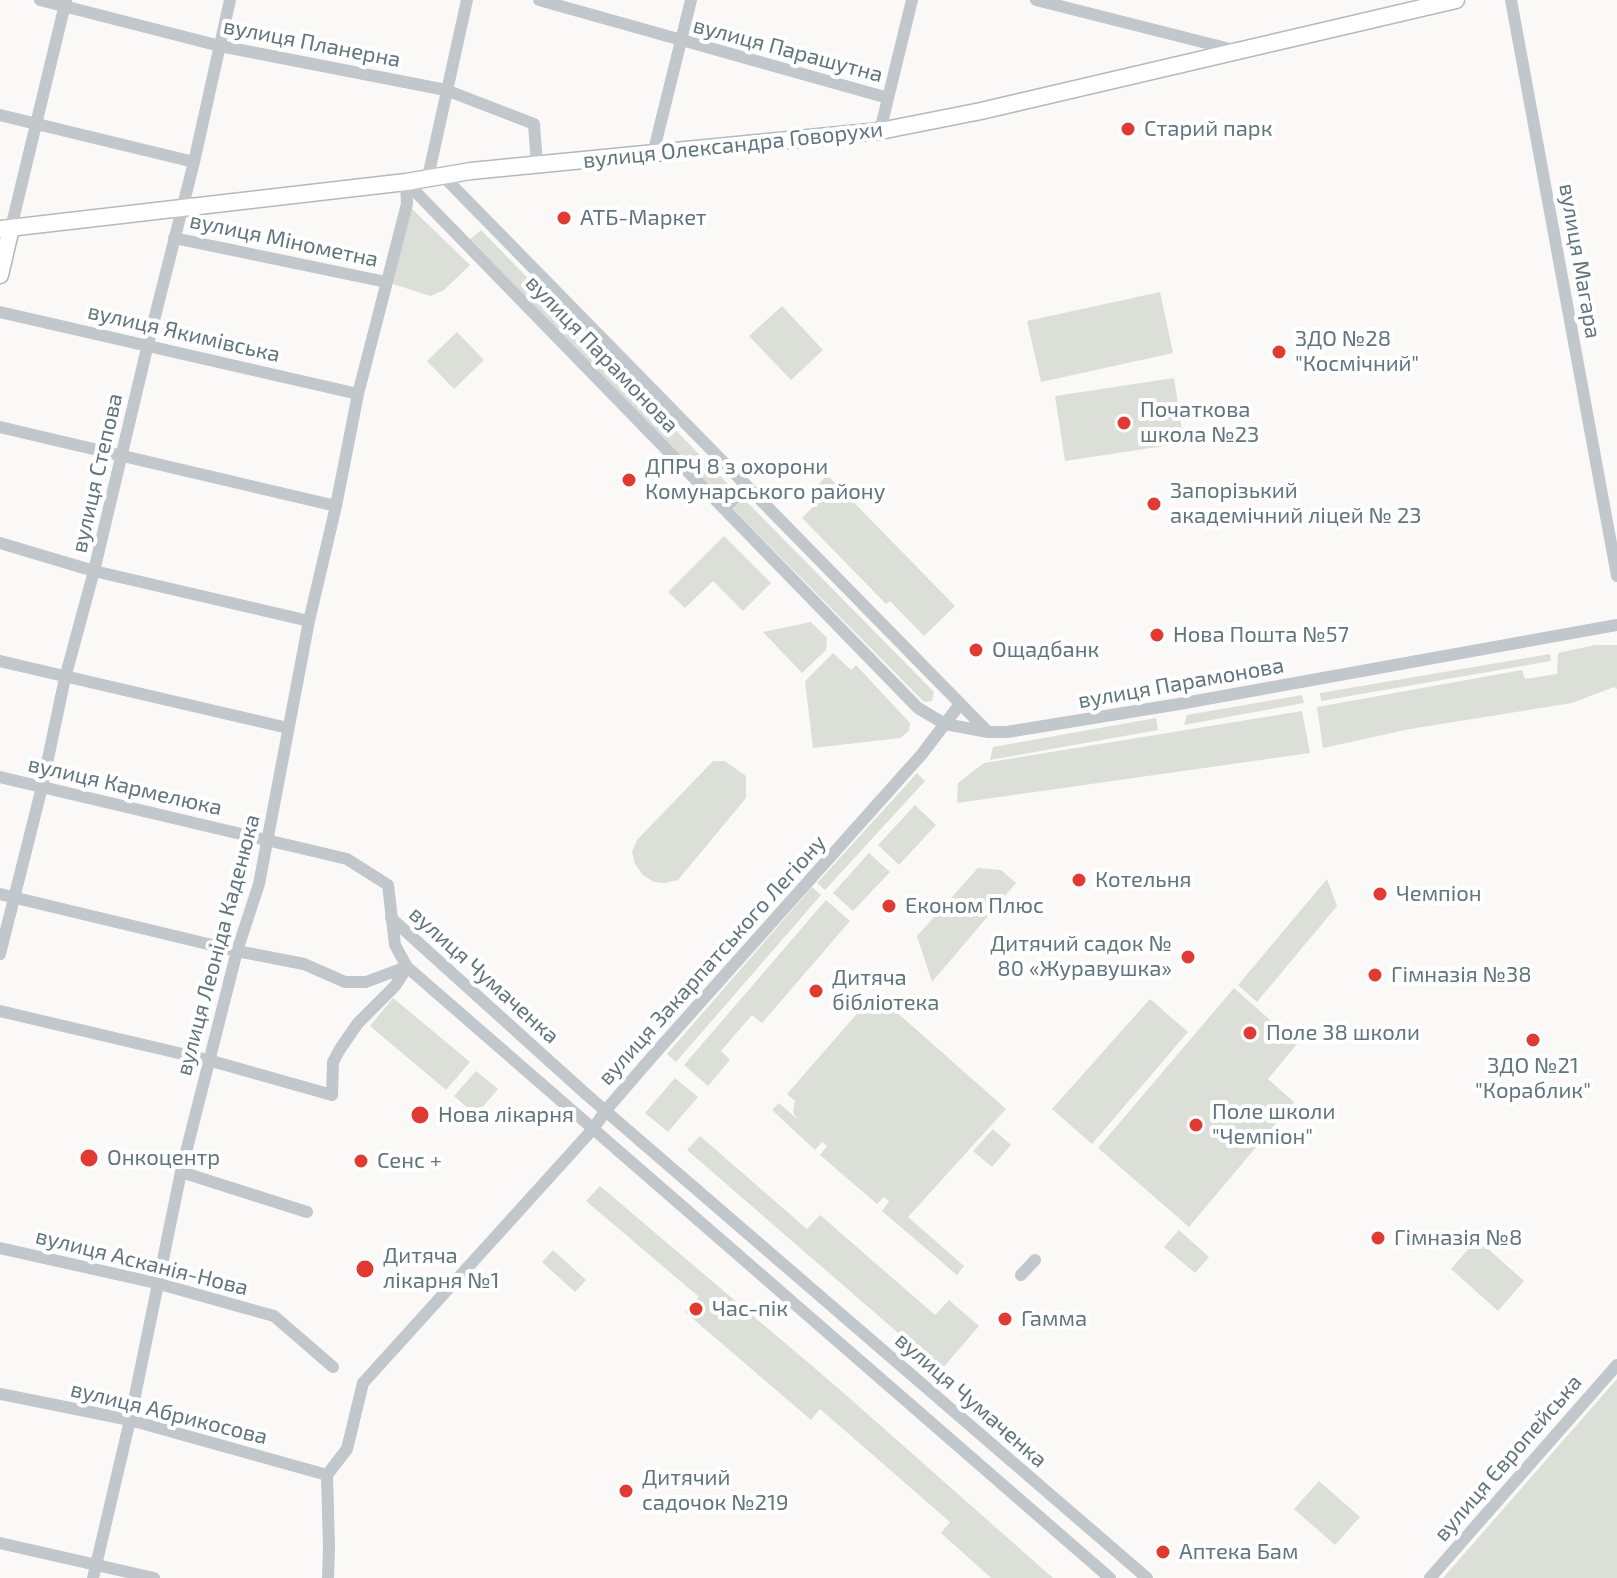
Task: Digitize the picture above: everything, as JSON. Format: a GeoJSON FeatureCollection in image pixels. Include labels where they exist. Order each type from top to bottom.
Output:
{"type":"FeatureCollection","features":[{"type":"Feature","properties":{"kind":"main road","name":"вулиця Олександра Говорухи"},"geometry":{"type":"LineString","coordinates":[[6,229],[435,176],[880,131],[1241,52],[1456,0]]}},
{"type":"Feature","properties":{"kind":"main road"},"geometry":{"type":"LineString","coordinates":[[0,275],[6,229]]}},
{"type":"Feature","properties":{"kind":"street","name":"вулиця Планерна"},"geometry":{"type":"LineString","coordinates":[[40,0],[66,3],[220,46],[446,90],[534,124],[537,165]]}},
{"type":"Feature","properties":{"kind":"street","name":"вулиця Степова"},"geometry":{"type":"LineString","coordinates":[[0,954],[42,787],[65,678],[194,162],[230,0]]}},
{"type":"Feature","properties":{"kind":"street"},"geometry":{"type":"LineString","coordinates":[[435,176],[446,90],[467,0]]}},
{"type":"Feature","properties":{"kind":"street","name":"вулиця Парашутна"},"geometry":{"type":"LineString","coordinates":[[539,0],[888,98]]}},
{"type":"Feature","properties":{"kind":"street"},"geometry":{"type":"LineString","coordinates":[[653,154],[691,0]]}},
{"type":"Feature","properties":{"kind":"street"},"geometry":{"type":"LineString","coordinates":[[880,131],[912,0]]}},
{"type":"Feature","properties":{"kind":"street"},"geometry":{"type":"LineString","coordinates":[[1036,0],[1241,52]]}},
{"type":"Feature","properties":{"kind":"street"},"geometry":{"type":"LineString","coordinates":[[1095,15],[1099,0]]}},
{"type":"Feature","properties":{"kind":"street","name":"вулиця Магара"},"geometry":{"type":"LineString","coordinates":[[1511,0],[1617,576]]}},
{"type":"Feature","properties":{"kind":"street"},"geometry":{"type":"LineString","coordinates":[[6,229],[66,3]]}},
{"type":"Feature","properties":{"kind":"street"},"geometry":{"type":"LineString","coordinates":[[0,115],[194,162]]}},
{"type":"Feature","properties":{"kind":"street","name":"вулиця Парамонова"},"geometry":{"type":"LineString","coordinates":[[435,176],[988,732]]}},
{"type":"Feature","properties":{"kind":"street","name":"вулиця Парамонова"},"geometry":{"type":"LineString","coordinates":[[406,182],[918,708],[945,724],[988,732],[1007,732],[1164,707],[1617,625]]}},
{"type":"Feature","properties":{"kind":"street","name":"вулиця Леоніда Каденюка"},"geometry":{"type":"LineString","coordinates":[[93,1578],[130,1420],[181,1172],[237,951],[251,915],[268,840],[309,621],[358,394],[407,204],[406,182]]}},
{"type":"Feature","properties":{"kind":"street","name":"вулиця Мінометна"},"geometry":{"type":"LineString","coordinates":[[174,238],[386,282]]}},
{"type":"Feature","properties":{"kind":"street","name":"вулиця Якимівська"},"geometry":{"type":"LineString","coordinates":[[0,312],[358,394]]}},
{"type":"Feature","properties":{"kind":"street"},"geometry":{"type":"LineString","coordinates":[[0,427],[336,506]]}},
{"type":"Feature","properties":{"kind":"street"},"geometry":{"type":"LineString","coordinates":[[724,509],[745,488]]}},
{"type":"Feature","properties":{"kind":"street"},"geometry":{"type":"LineString","coordinates":[[0,543],[94,571],[309,621]]}},
{"type":"Feature","properties":{"kind":"street"},"geometry":{"type":"LineString","coordinates":[[0,661],[288,728]]}},
{"type":"Feature","properties":{"kind":"street","name":"вулиця Закарпатського Легіону"},"geometry":{"type":"LineString","coordinates":[[327,1475],[347,1449],[363,1383],[593,1129],[606,1110],[922,754],[960,704]]}},
{"type":"Feature","properties":{"kind":"street","name":"вулиця Кармелюка"},"geometry":{"type":"LineString","coordinates":[[0,777],[354,862],[388,885],[391,918]]}},
{"type":"Feature","properties":{"kind":"street"},"geometry":{"type":"LineString","coordinates":[[0,894],[304,964],[354,983],[366,982],[407,967]]}},
{"type":"Feature","properties":{"kind":"street","name":"вулиця Чумаченка"},"geometry":{"type":"LineString","coordinates":[[391,918],[606,1110],[1147,1578]]}},
{"type":"Feature","properties":{"kind":"street","name":"вулиця Чумаченка"},"geometry":{"type":"LineString","coordinates":[[391,918],[395,945],[407,967],[1110,1578]]}},
{"type":"Feature","properties":{"kind":"street"},"geometry":{"type":"LineString","coordinates":[[0,1011],[208,1060],[332,1095],[333,1062],[340,1049],[358,1023],[395,986],[407,967]]}},
{"type":"Feature","properties":{"kind":"street"},"geometry":{"type":"LineString","coordinates":[[181,1172],[307,1212]]}},
{"type":"Feature","properties":{"kind":"street","name":"вулиця Асканія-Нова"},"geometry":{"type":"LineString","coordinates":[[0,1248],[156,1283],[274,1316],[333,1367]]}},
{"type":"Feature","properties":{"kind":"street"},"geometry":{"type":"LineString","coordinates":[[1021,1275],[1035,1260]]}},
{"type":"Feature","properties":{"kind":"street","name":"вулиця Європейська"},"geometry":{"type":"LineString","coordinates":[[1430,1578],[1617,1365]]}},
{"type":"Feature","properties":{"kind":"street","name":"вулиця Абрикосова"},"geometry":{"type":"LineString","coordinates":[[0,1394],[130,1420],[327,1475]]}},
{"type":"Feature","properties":{"kind":"street"},"geometry":{"type":"LineString","coordinates":[[327,1475],[328,1578]]}},
{"type":"Feature","properties":{"kind":"street"},"geometry":{"type":"LineString","coordinates":[[0,1543],[154,1578]]}},
{"type":"Feature","properties":{"kind":"shaded area"},"geometry":{"type":"Polygon","coordinates":[[[407,204],[470,265],[444,290],[431,296],[386,282],[407,204]]]}},
{"type":"Feature","properties":{"kind":"shaded area"},"geometry":{"type":"Polygon","coordinates":[[[481,230],[729,485],[731,490],[728,495],[723,497],[717,494],[470,239],[481,230]]]}},
{"type":"Feature","properties":{"kind":"shaded area"},"geometry":{"type":"Polygon","coordinates":[[[1160,292],[1173,353],[1041,382],[1027,321],[1160,292]]]}},
{"type":"Feature","properties":{"kind":"shaded area"},"geometry":{"type":"Polygon","coordinates":[[[782,306],[823,350],[791,380],[749,336],[782,306]]]}},
{"type":"Feature","properties":{"kind":"shaded area"},"geometry":{"type":"Polygon","coordinates":[[[457,332],[484,360],[454,389],[427,361],[457,332]]]}},
{"type":"Feature","properties":{"kind":"shaded area"},"geometry":{"type":"Polygon","coordinates":[[[1174,378],[1184,443],[1065,461],[1055,396],[1174,378]]]}},
{"type":"Feature","properties":{"kind":"shaded area"},"geometry":{"type":"Polygon","coordinates":[[[827,475],[955,606],[924,636],[890,601],[886,604],[802,518],[826,494],[818,485],[827,475]]]}},
{"type":"Feature","properties":{"kind":"shaded area"},"geometry":{"type":"Polygon","coordinates":[[[745,500],[934,692],[932,701],[924,702],[733,509],[745,500]]]}},
{"type":"Feature","properties":{"kind":"shaded area"},"geometry":{"type":"Polygon","coordinates":[[[724,536],[771,583],[743,611],[713,581],[685,608],[668,592],[724,536]]]}},
{"type":"Feature","properties":{"kind":"shaded area"},"geometry":{"type":"Polygon","coordinates":[[[811,622],[827,638],[826,650],[802,673],[763,632],[811,622]]]}},
{"type":"Feature","properties":{"kind":"shaded area"},"geometry":{"type":"Polygon","coordinates":[[[1595,645],[1617,645],[1617,689],[1614,687],[1572,703],[1410,729],[1323,748],[1317,707],[1522,670],[1525,679],[1557,674],[1558,653],[1595,645]]]}},
{"type":"Feature","properties":{"kind":"shaded area"},"geometry":{"type":"Polygon","coordinates":[[[833,653],[851,670],[856,665],[910,723],[909,731],[900,738],[813,748],[805,681],[833,653]]]}},
{"type":"Feature","properties":{"kind":"shaded area"},"geometry":{"type":"Polygon","coordinates":[[[1550,654],[1551,661],[1321,701],[1320,693],[1550,654]]]}},
{"type":"Feature","properties":{"kind":"shaded area"},"geometry":{"type":"Polygon","coordinates":[[[1302,695],[1304,703],[1184,725],[1187,715],[1302,695]]]}},
{"type":"Feature","properties":{"kind":"shaded area"},"geometry":{"type":"Polygon","coordinates":[[[1302,711],[1310,753],[957,803],[958,783],[984,763],[1302,711]]]}},
{"type":"Feature","properties":{"kind":"shaded area"},"geometry":{"type":"Polygon","coordinates":[[[1156,718],[1158,730],[990,760],[993,747],[1156,718]]]}},
{"type":"Feature","properties":{"kind":"shaded area"},"geometry":{"type":"Polygon","coordinates":[[[713,761],[725,761],[746,776],[746,798],[678,880],[654,882],[643,875],[635,864],[632,852],[637,840],[713,761]]]}},
{"type":"Feature","properties":{"kind":"shaded area"},"geometry":{"type":"Polygon","coordinates":[[[917,773],[925,781],[825,890],[817,883],[917,773]]]}},
{"type":"Feature","properties":{"kind":"shaded area"},"geometry":{"type":"Polygon","coordinates":[[[915,805],[936,825],[899,865],[878,845],[915,805]]]}},
{"type":"Feature","properties":{"kind":"shaded area"},"geometry":{"type":"Polygon","coordinates":[[[869,853],[890,872],[853,911],[833,893],[869,853]]]}},
{"type":"Feature","properties":{"kind":"shaded area"},"geometry":{"type":"Polygon","coordinates":[[[978,868],[1001,870],[1016,883],[932,982],[917,936],[978,868]]]}},
{"type":"Feature","properties":{"kind":"shaded area"},"geometry":{"type":"Polygon","coordinates":[[[1327,879],[1337,906],[1257,1002],[1238,985],[1327,879]]]}},
{"type":"Feature","properties":{"kind":"shaded area"},"geometry":{"type":"Polygon","coordinates":[[[812,887],[821,895],[676,1062],[667,1054],[812,887]]]}},
{"type":"Feature","properties":{"kind":"shaded area"},"geometry":{"type":"Polygon","coordinates":[[[826,900],[850,921],[762,1023],[752,1015],[721,1051],[730,1060],[708,1086],[684,1065],[826,900]]]}},
{"type":"Feature","properties":{"kind":"shaded area","name":"Поле школи \"Чемпіон\""},"geometry":{"type":"Polygon","coordinates":[[[1234,988],[1297,1044],[1268,1079],[1294,1102],[1189,1227],[1098,1148],[1234,988]]]}},
{"type":"Feature","properties":{"kind":"shaded area"},"geometry":{"type":"Polygon","coordinates":[[[875,993],[1006,1109],[908,1217],[964,1266],[957,1275],[882,1211],[889,1201],[884,1197],[877,1204],[820,1155],[827,1146],[822,1142],[815,1150],[772,1110],[779,1103],[797,1119],[793,1112],[795,1101],[787,1094],[875,993]]]}},
{"type":"Feature","properties":{"kind":"shaded area"},"geometry":{"type":"Polygon","coordinates":[[[393,998],[470,1062],[446,1090],[370,1026],[393,998]]]}},
{"type":"Feature","properties":{"kind":"shaded area"},"geometry":{"type":"Polygon","coordinates":[[[1150,999],[1188,1032],[1092,1144],[1052,1109],[1150,999]]]}},
{"type":"Feature","properties":{"kind":"shaded area"},"geometry":{"type":"Polygon","coordinates":[[[476,1071],[498,1089],[476,1115],[454,1096],[476,1071]]]}},
{"type":"Feature","properties":{"kind":"shaded area"},"geometry":{"type":"Polygon","coordinates":[[[675,1078],[698,1097],[668,1132],[645,1113],[675,1078]]]}},
{"type":"Feature","properties":{"kind":"shaded area"},"geometry":{"type":"Polygon","coordinates":[[[993,1129],[1011,1145],[992,1167],[973,1151],[993,1129]]]}},
{"type":"Feature","properties":{"kind":"shaded area"},"geometry":{"type":"Polygon","coordinates":[[[700,1136],[807,1229],[820,1215],[935,1315],[949,1300],[979,1326],[941,1370],[687,1150],[700,1136]]]}},
{"type":"Feature","properties":{"kind":"shaded area"},"geometry":{"type":"Polygon","coordinates":[[[600,1186],[838,1388],[1053,1578],[991,1578],[941,1533],[950,1522],[835,1422],[820,1409],[811,1420],[685,1312],[699,1297],[586,1201],[600,1186]]]}},
{"type":"Feature","properties":{"kind":"shaded area"},"geometry":{"type":"Polygon","coordinates":[[[1179,1230],[1209,1257],[1195,1273],[1164,1247],[1179,1230]]]}},
{"type":"Feature","properties":{"kind":"shaded area"},"geometry":{"type":"Polygon","coordinates":[[[1477,1239],[1524,1281],[1498,1311],[1451,1269],[1477,1239]]]}},
{"type":"Feature","properties":{"kind":"shaded area"},"geometry":{"type":"Polygon","coordinates":[[[553,1250],[586,1280],[575,1292],[542,1262],[553,1250]]]}},
{"type":"Feature","properties":{"kind":"shaded area"},"geometry":{"type":"Polygon","coordinates":[[[1617,1379],[1617,1578],[1443,1578],[1617,1379]]]}},
{"type":"Feature","properties":{"kind":"shaded area"},"geometry":{"type":"Polygon","coordinates":[[[1319,1481],[1360,1517],[1335,1545],[1294,1509],[1319,1481]]]}},
{"type":"Feature","properties":{"kind":"place","name":"Старий парк"},"geometry":{"type":"Point","coordinates":[1128,129]}},
{"type":"Feature","properties":{"kind":"place","name":"АТБ-Маркет"},"geometry":{"type":"Point","coordinates":[564,218]}},
{"type":"Feature","properties":{"kind":"place","name":"ЗДО №28 \"Космічний\""},"geometry":{"type":"Point","coordinates":[1279,352]}},
{"type":"Feature","properties":{"kind":"place","name":"Початкова школа №23"},"geometry":{"type":"Point","coordinates":[1124,423]}},
{"type":"Feature","properties":{"kind":"place","name":"ДПРЧ 8 з охорони Комунарського району"},"geometry":{"type":"Point","coordinates":[629,480]}},
{"type":"Feature","properties":{"kind":"place","name":"Запорізький академічний ліцей № 23"},"geometry":{"type":"Point","coordinates":[1154,504]}},
{"type":"Feature","properties":{"kind":"place","name":"Нова Пошта №57"},"geometry":{"type":"Point","coordinates":[1157,635]}},
{"type":"Feature","properties":{"kind":"place","name":"Ощадбанк"},"geometry":{"type":"Point","coordinates":[976,650]}},
{"type":"Feature","properties":{"kind":"place","name":"Котельня"},"geometry":{"type":"Point","coordinates":[1079,880]}},
{"type":"Feature","properties":{"kind":"place","name":"Чемпіон"},"geometry":{"type":"Point","coordinates":[1380,894]}},
{"type":"Feature","properties":{"kind":"place","name":"Економ Плюс"},"geometry":{"type":"Point","coordinates":[889,906]}},
{"type":"Feature","properties":{"kind":"place","name":"Дитячий садок № 80 «Журавушка»"},"geometry":{"type":"Point","coordinates":[1188,957]}},
{"type":"Feature","properties":{"kind":"place","name":"Гімназія №38"},"geometry":{"type":"Point","coordinates":[1375,975]}},
{"type":"Feature","properties":{"kind":"place","name":"Дитяча бібліотека"},"geometry":{"type":"Point","coordinates":[816,991]}},
{"type":"Feature","properties":{"kind":"place","name":"Поле 38 школи"},"geometry":{"type":"Point","coordinates":[1250,1033]}},
{"type":"Feature","properties":{"kind":"place","name":"ЗДО №21 \"Кораблик\""},"geometry":{"type":"Point","coordinates":[1533,1040]}},
{"type":"Feature","properties":{"kind":"place","name":"Нова лікарня"},"geometry":{"type":"Point","coordinates":[420,1115]}},
{"type":"Feature","properties":{"kind":"place","name":"Поле школи \"Чемпіон\""},"geometry":{"type":"Point","coordinates":[1196,1125]}},
{"type":"Feature","properties":{"kind":"place","name":"Онкоцентр"},"geometry":{"type":"Point","coordinates":[89,1158]}},
{"type":"Feature","properties":{"kind":"place","name":"Сенс +"},"geometry":{"type":"Point","coordinates":[361,1161]}},
{"type":"Feature","properties":{"kind":"place","name":"Гімназія №8"},"geometry":{"type":"Point","coordinates":[1378,1238]}},
{"type":"Feature","properties":{"kind":"place","name":"Дитяча лікарня №1"},"geometry":{"type":"Point","coordinates":[365,1269]}},
{"type":"Feature","properties":{"kind":"place","name":"Час-пік"},"geometry":{"type":"Point","coordinates":[696,1309]}},
{"type":"Feature","properties":{"kind":"place","name":"Гамма"},"geometry":{"type":"Point","coordinates":[1005,1319]}},
{"type":"Feature","properties":{"kind":"place","name":"Дитячий садочок №219"},"geometry":{"type":"Point","coordinates":[626,1491]}},
{"type":"Feature","properties":{"kind":"place","name":"Аптека Бам"},"geometry":{"type":"Point","coordinates":[1163,1552]}}]}
